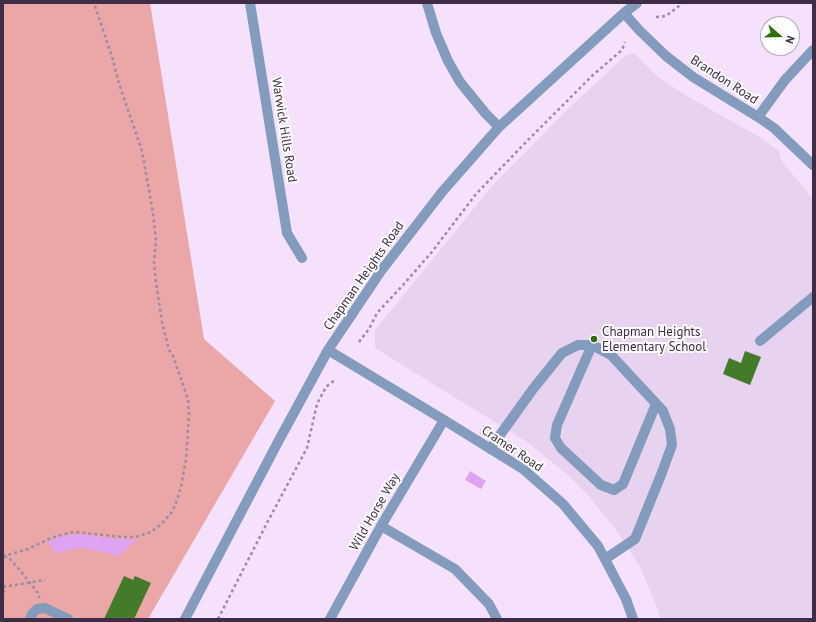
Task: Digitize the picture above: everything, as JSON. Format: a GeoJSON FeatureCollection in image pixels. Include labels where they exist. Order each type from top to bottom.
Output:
{"type":"FeatureCollection","features":[{"type":"Feature","properties":{"kind":"street","name":"Warwick Hills Road"},"geometry":{"type":"LineString","coordinates":[[250,3],[287,233],[302,258]]}},
{"type":"Feature","properties":{"kind":"street"},"geometry":{"type":"LineString","coordinates":[[428,3],[436,33],[448,61],[460,82],[486,114],[499,127]]}},
{"type":"Feature","properties":{"kind":"street","name":"Chapman Heights Road"},"geometry":{"type":"LineString","coordinates":[[185,619],[328,350],[380,271],[442,192],[499,127],[624,13],[637,3]]}},
{"type":"Feature","properties":{"kind":"street","name":"Brandon Road"},"geometry":{"type":"LineString","coordinates":[[624,13],[666,56],[693,77],[774,128],[813,165]]}},
{"type":"Feature","properties":{"kind":"street"},"geometry":{"type":"LineString","coordinates":[[758,117],[785,80],[813,50]]}},
{"type":"Feature","properties":{"kind":"street"},"geometry":{"type":"LineString","coordinates":[[760,341],[813,297]]}},
{"type":"Feature","properties":{"kind":"street"},"geometry":{"type":"LineString","coordinates":[[490,449],[533,389],[562,352],[578,345],[592,345],[611,355],[663,411],[670,428],[672,445],[635,539],[605,559]]}},
{"type":"Feature","properties":{"kind":"street"},"geometry":{"type":"LineString","coordinates":[[592,345],[557,425],[555,438],[561,448],[601,485],[614,490],[623,484],[656,404]]}},
{"type":"Feature","properties":{"kind":"street","name":"Cramer Road"},"geometry":{"type":"LineString","coordinates":[[328,350],[523,469],[563,504],[598,546],[626,599],[633,619]]}},
{"type":"Feature","properties":{"kind":"street","name":"Wild Horse Way"},"geometry":{"type":"LineString","coordinates":[[330,619],[380,526],[444,420]]}},
{"type":"Feature","properties":{"kind":"street"},"geometry":{"type":"LineString","coordinates":[[380,526],[455,569],[489,604],[498,619]]}},
{"type":"Feature","properties":{"kind":"street"},"geometry":{"type":"LineString","coordinates":[[30,619],[32,614],[37,609],[45,608],[68,619]]}},
{"type":"Feature","properties":{"kind":"path"},"geometry":{"type":"LineString","coordinates":[[4,556],[28,549],[51,538],[75,532],[135,537],[151,532],[172,512],[181,487],[186,459],[190,415],[188,399],[173,356],[169,350],[162,322],[154,262],[156,240],[153,213],[142,151],[119,84],[113,60],[94,3]]}},
{"type":"Feature","properties":{"kind":"path"},"geometry":{"type":"LineString","coordinates":[[656,17],[666,16],[683,3]]}},
{"type":"Feature","properties":{"kind":"path"},"geometry":{"type":"LineString","coordinates":[[359,342],[369,329],[376,313],[404,285],[431,253],[476,194],[593,75],[622,50],[625,42]]}},
{"type":"Feature","properties":{"kind":"path"},"geometry":{"type":"LineString","coordinates":[[218,619],[307,448],[317,404],[326,387],[336,379]]}},
{"type":"Feature","properties":{"kind":"path"},"geometry":{"type":"LineString","coordinates":[[4,556],[18,568],[39,594],[37,609]]}},
{"type":"Feature","properties":{"kind":"path"},"geometry":{"type":"LineString","coordinates":[[3,598],[3,586],[45,580]]}},
{"type":"Feature","properties":{"kind":"shaded area"},"geometry":{"type":"Polygon","coordinates":[[[3,3],[150,3],[204,339],[275,401],[148,619],[3,619],[3,3]]]}},
{"type":"Feature","properties":{"kind":"shaded area","name":"Chapman Heights Elementary School"},"geometry":{"type":"Polygon","coordinates":[[[634,53],[657,76],[685,95],[756,135],[779,151],[781,160],[813,199],[813,619],[661,619],[640,567],[619,534],[588,495],[562,470],[527,442],[375,348],[375,330],[493,185],[568,109],[626,55],[634,53]]]}},
{"type":"Feature","properties":{"kind":"shaded area"},"geometry":{"type":"Polygon","coordinates":[[[470,471],[486,481],[481,489],[465,480],[470,471]]]}},
{"type":"Feature","properties":{"kind":"shaded area"},"geometry":{"type":"Polygon","coordinates":[[[77,534],[137,540],[117,557],[104,552],[82,548],[55,553],[48,542],[64,536],[77,534]]]}},
{"type":"Feature","properties":{"kind":"building"},"geometry":{"type":"Polygon","coordinates":[[[745,351],[761,357],[750,385],[723,374],[729,358],[741,363],[745,351]]]}},
{"type":"Feature","properties":{"kind":"building"},"geometry":{"type":"Polygon","coordinates":[[[124,576],[133,580],[135,576],[151,583],[134,619],[104,619],[124,576]]]}},
{"type":"Feature","properties":{"kind":"place","name":"Chapman Heights Elementary School"},"geometry":{"type":"Point","coordinates":[594,339]}}]}
